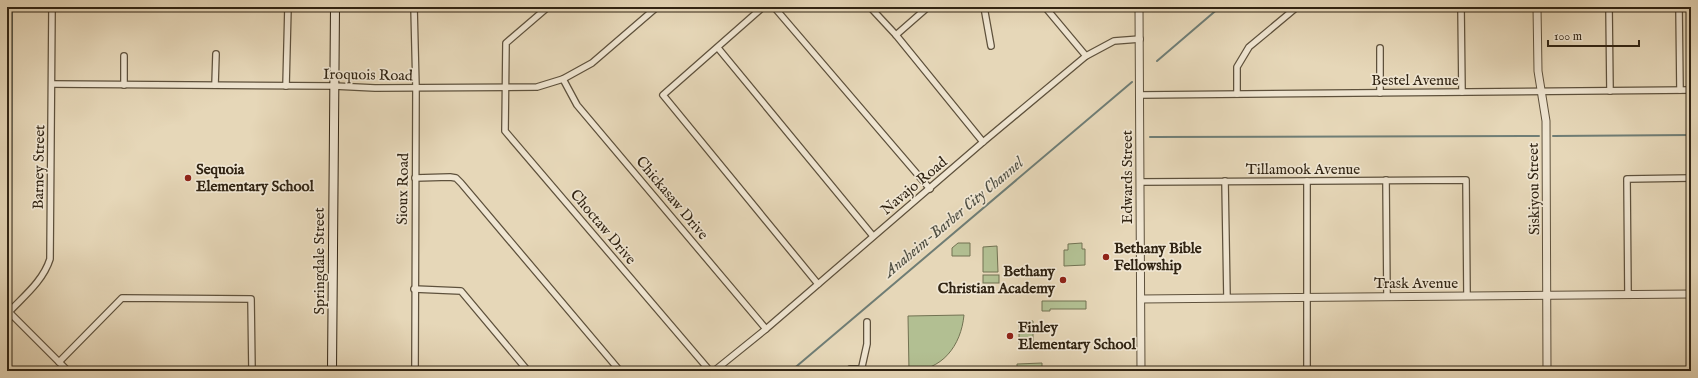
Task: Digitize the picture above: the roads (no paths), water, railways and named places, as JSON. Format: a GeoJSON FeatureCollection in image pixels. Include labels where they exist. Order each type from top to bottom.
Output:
{"type":"FeatureCollection","features":[{"type":"Feature","properties":{"kind":"main road","name":"Springdale Street"},"geometry":{"type":"LineString","coordinates":[[332,371],[335,7]]}},
{"type":"Feature","properties":{"kind":"street","name":"Barney Street"},"geometry":{"type":"LineString","coordinates":[[8,311],[40,279],[46,270],[50,259],[52,7]]}},
{"type":"Feature","properties":{"kind":"street"},"geometry":{"type":"LineString","coordinates":[[286,86],[288,7]]}},
{"type":"Feature","properties":{"kind":"street","name":"Sioux Road"},"geometry":{"type":"LineString","coordinates":[[414,7],[416,88],[414,371]]}},
{"type":"Feature","properties":{"kind":"street","name":"Choctaw Drive"},"geometry":{"type":"LineString","coordinates":[[548,7],[506,43],[505,131],[710,371]]}},
{"type":"Feature","properties":{"kind":"street","name":"Iroquois Road"},"geometry":{"type":"LineString","coordinates":[[52,84],[334,86],[375,88],[537,87],[563,79],[592,63],[657,7]]}},
{"type":"Feature","properties":{"kind":"street"},"geometry":{"type":"LineString","coordinates":[[764,7],[663,95],[818,284]]}},
{"type":"Feature","properties":{"kind":"street"},"geometry":{"type":"LineString","coordinates":[[774,7],[930,189]]}},
{"type":"Feature","properties":{"kind":"street"},"geometry":{"type":"LineString","coordinates":[[870,7],[896,35],[983,142]]}},
{"type":"Feature","properties":{"kind":"street"},"geometry":{"type":"LineString","coordinates":[[896,35],[928,7]]}},
{"type":"Feature","properties":{"kind":"street"},"geometry":{"type":"LineString","coordinates":[[984,7],[990,46]]}},
{"type":"Feature","properties":{"kind":"street"},"geometry":{"type":"LineString","coordinates":[[1045,7],[1086,56]]}},
{"type":"Feature","properties":{"kind":"street","name":"Edwards Street"},"geometry":{"type":"LineString","coordinates":[[1139,7],[1142,371]]}},
{"type":"Feature","properties":{"kind":"street"},"geometry":{"type":"LineString","coordinates":[[1237,94],[1237,67],[1249,47],[1296,7]]}},
{"type":"Feature","properties":{"kind":"street"},"geometry":{"type":"LineString","coordinates":[[1461,7],[1462,92]]}},
{"type":"Feature","properties":{"kind":"street","name":"Siskiyou Street"},"geometry":{"type":"LineString","coordinates":[[1537,7],[1538,71],[1546,121],[1548,295],[1547,371]]}},
{"type":"Feature","properties":{"kind":"street"},"geometry":{"type":"LineString","coordinates":[[1609,7],[1610,91]]}},
{"type":"Feature","properties":{"kind":"street"},"geometry":{"type":"LineString","coordinates":[[1679,7],[1680,90]]}},
{"type":"Feature","properties":{"kind":"street","name":"Navajo Road"},"geometry":{"type":"LineString","coordinates":[[714,371],[766,329],[983,142],[1086,56],[1114,41],[1140,40]]}},
{"type":"Feature","properties":{"kind":"street"},"geometry":{"type":"LineString","coordinates":[[718,48],[873,236]]}},
{"type":"Feature","properties":{"kind":"street"},"geometry":{"type":"LineString","coordinates":[[1380,48],[1380,93]]}},
{"type":"Feature","properties":{"kind":"street"},"geometry":{"type":"LineString","coordinates":[[215,85],[216,54]]}},
{"type":"Feature","properties":{"kind":"street"},"geometry":{"type":"LineString","coordinates":[[124,56],[124,85]]}},
{"type":"Feature","properties":{"kind":"street","name":"Chickasaw Drive"},"geometry":{"type":"LineString","coordinates":[[563,79],[577,105],[766,329]]}},
{"type":"Feature","properties":{"kind":"street","name":"Bestel Avenue"},"geometry":{"type":"LineString","coordinates":[[1140,95],[1691,90]]}},
{"type":"Feature","properties":{"kind":"street"},"geometry":{"type":"LineString","coordinates":[[415,178],[456,178],[620,371]]}},
{"type":"Feature","properties":{"kind":"street"},"geometry":{"type":"LineString","coordinates":[[1628,294],[1627,179],[1691,178]]}},
{"type":"Feature","properties":{"kind":"street"},"geometry":{"type":"LineString","coordinates":[[1386,180],[1388,296]]}},
{"type":"Feature","properties":{"kind":"street","name":"Tillamook Avenue"},"geometry":{"type":"LineString","coordinates":[[1140,182],[1466,180],[1467,296]]}},
{"type":"Feature","properties":{"kind":"street"},"geometry":{"type":"LineString","coordinates":[[1225,181],[1227,298]]}},
{"type":"Feature","properties":{"kind":"street"},"geometry":{"type":"LineString","coordinates":[[1307,181],[1307,371]]}},
{"type":"Feature","properties":{"kind":"street"},"geometry":{"type":"LineString","coordinates":[[414,289],[461,291],[528,371]]}},
{"type":"Feature","properties":{"kind":"street","name":"Trask Avenue"},"geometry":{"type":"LineString","coordinates":[[1141,299],[1691,294]]}},
{"type":"Feature","properties":{"kind":"street"},"geometry":{"type":"LineString","coordinates":[[59,362],[122,298],[251,299],[252,371]]}},
{"type":"Feature","properties":{"kind":"street"},"geometry":{"type":"LineString","coordinates":[[8,311],[68,371]]}},
{"type":"Feature","properties":{"kind":"street"},"geometry":{"type":"LineString","coordinates":[[848,371],[861,370],[867,344],[867,322]]}},
{"type":"Feature","properties":{"kind":"waterway"},"geometry":{"type":"LineString","coordinates":[[7,273],[11,271],[12,7]]}},
{"type":"Feature","properties":{"kind":"waterway","name":"Anaheim-Barber City Channel"},"geometry":{"type":"LineString","coordinates":[[1157,61],[1220,7]]}},
{"type":"Feature","properties":{"kind":"waterway","name":"Anaheim-Barber City Channel"},"geometry":{"type":"LineString","coordinates":[[791,371],[1132,82]]}},
{"type":"Feature","properties":{"kind":"waterway"},"geometry":{"type":"LineString","coordinates":[[1553,136],[1691,135]]}},
{"type":"Feature","properties":{"kind":"waterway"},"geometry":{"type":"LineString","coordinates":[[1150,137],[1539,136]]}},
{"type":"Feature","properties":{"kind":"place","name":"Sequoia Elementary School"},"geometry":{"type":"Point","coordinates":[188,178]}},
{"type":"Feature","properties":{"kind":"place","name":"Bethany Bible Fellowship"},"geometry":{"type":"Point","coordinates":[1106,257]}},
{"type":"Feature","properties":{"kind":"place","name":"Bethany Christian Academy"},"geometry":{"type":"Point","coordinates":[1063,280]}},
{"type":"Feature","properties":{"kind":"place","name":"Finley Elementary School"},"geometry":{"type":"Point","coordinates":[1010,336]}}]}
